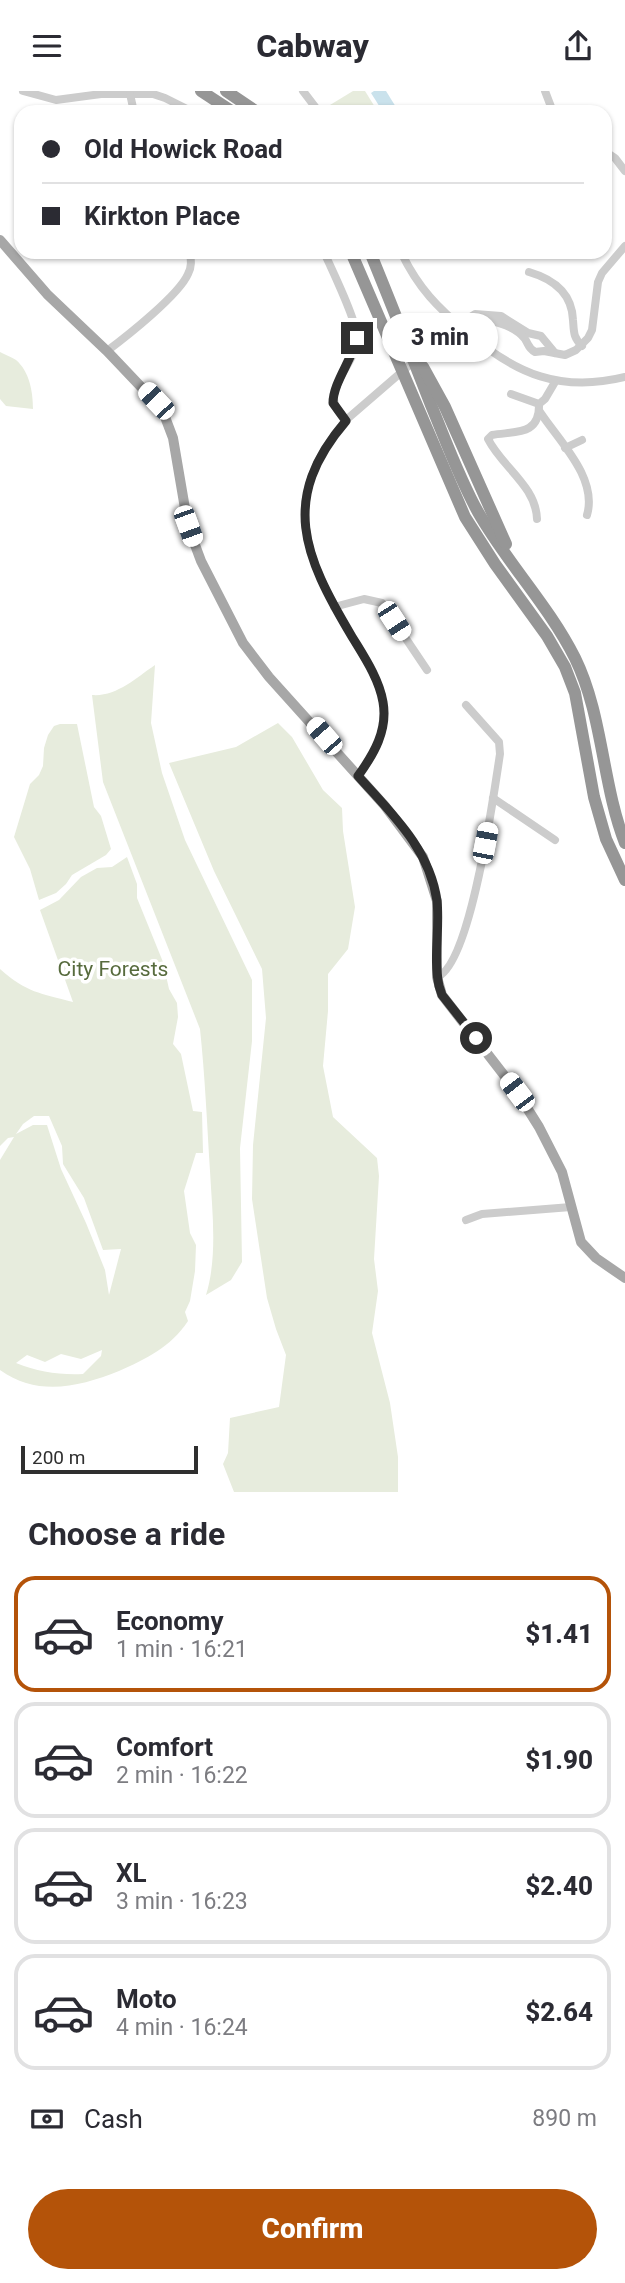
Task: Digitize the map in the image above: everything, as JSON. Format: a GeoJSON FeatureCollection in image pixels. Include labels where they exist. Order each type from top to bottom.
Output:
{"type":"FeatureCollection","features":[{"type":"Feature","properties":{"kind":"highway"},"geometry":{"type":"LineString","coordinates":[[201,91],[222,105]]}},
{"type":"Feature","properties":{"kind":"highway"},"geometry":{"type":"LineString","coordinates":[[226,91],[247,105]]}},
{"type":"Feature","properties":{"kind":"highway"},"geometry":{"type":"LineString","coordinates":[[354,259],[465,517],[547,636],[565,667],[575,693],[594,797],[606,839],[625,880]]}},
{"type":"Feature","properties":{"kind":"highway"},"geometry":{"type":"LineString","coordinates":[[375,259],[419,366],[445,407],[512,559],[576,660],[595,722],[609,791],[625,843]]}},
{"type":"Feature","properties":{"kind":"main road"},"geometry":{"type":"LineString","coordinates":[[0,240],[14,256]]}},
{"type":"Feature","properties":{"kind":"main road"},"geometry":{"type":"LineString","coordinates":[[17,259],[47,294],[156,401],[166,415],[173,438],[188,526],[201,561],[243,643],[269,677],[418,847],[430,873],[437,901],[437,977],[442,995],[517,1092],[539,1127],[562,1172],[578,1233],[586,1248],[625,1277]]}},
{"type":"Feature","properties":{"kind":"street"},"geometry":{"type":"LineString","coordinates":[[23,91],[56,100],[87,95],[141,93],[165,98],[179,105]]}},
{"type":"Feature","properties":{"kind":"street"},"geometry":{"type":"LineString","coordinates":[[303,91],[314,105]]}},
{"type":"Feature","properties":{"kind":"street"},"geometry":{"type":"LineString","coordinates":[[130,94],[132,105]]}},
{"type":"Feature","properties":{"kind":"street"},"geometry":{"type":"LineString","coordinates":[[612,156],[625,171]]}},
{"type":"Feature","properties":{"kind":"street"},"geometry":{"type":"LineString","coordinates":[[460,323],[482,321],[507,326],[523,337],[533,351],[568,354],[582,346],[592,330],[597,282],[602,272],[625,246]]}},
{"type":"Feature","properties":{"kind":"street"},"geometry":{"type":"LineString","coordinates":[[107,351],[150,315],[185,280],[191,259]]}},
{"type":"Feature","properties":{"kind":"street"},"geometry":{"type":"LineString","coordinates":[[327,259],[356,329],[354,352],[333,397],[335,409],[346,421]]}},
{"type":"Feature","properties":{"kind":"street"},"geometry":{"type":"LineString","coordinates":[[405,259],[419,286],[479,343],[512,366],[555,382],[596,383],[625,377]]}},
{"type":"Feature","properties":{"kind":"street"},"geometry":{"type":"LineString","coordinates":[[529,272],[550,279],[560,290],[572,312],[575,338],[582,346]]}},
{"type":"Feature","properties":{"kind":"street"},"geometry":{"type":"LineString","coordinates":[[358,776],[378,745],[383,728],[383,703],[372,671],[334,607],[307,546],[305,515],[313,472],[333,435],[346,421],[460,323],[475,314],[501,316],[528,333],[543,337],[557,355]]}},
{"type":"Feature","properties":{"kind":"street"},"geometry":{"type":"LineString","coordinates":[[479,343],[477,332],[482,321]]}},
{"type":"Feature","properties":{"kind":"street"},"geometry":{"type":"LineString","coordinates":[[537,519],[534,502],[488,439],[492,435],[530,429],[555,382]]}},
{"type":"Feature","properties":{"kind":"street"},"geometry":{"type":"LineString","coordinates":[[510,394],[540,408],[587,486],[587,515]]}},
{"type":"Feature","properties":{"kind":"street"},"geometry":{"type":"LineString","coordinates":[[565,448],[582,440]]}},
{"type":"Feature","properties":{"kind":"street"},"geometry":{"type":"LineString","coordinates":[[334,607],[364,599],[382,603],[427,670]]}},
{"type":"Feature","properties":{"kind":"street"},"geometry":{"type":"LineString","coordinates":[[437,977],[448,969],[468,919],[501,747],[466,705]]}},
{"type":"Feature","properties":{"kind":"street"},"geometry":{"type":"LineString","coordinates":[[493,798],[555,841]]}},
{"type":"Feature","properties":{"kind":"street"},"geometry":{"type":"LineString","coordinates":[[466,1220],[482,1215],[571,1207]]}},
{"type":"Feature","properties":{"kind":"green space"},"geometry":{"type":"Polygon","coordinates":[[[353,91],[365,91],[374,105],[330,105],[353,91]]]}},
{"type":"Feature","properties":{"kind":"green space"},"geometry":{"type":"Polygon","coordinates":[[[0,352],[16,360],[25,370],[33,409],[6,406],[0,399],[0,352]]]}},
{"type":"Feature","properties":{"kind":"green space"},"geometry":{"type":"Polygon","coordinates":[[[155,665],[151,723],[162,773],[185,840],[252,980],[252,1041],[240,1148],[242,1262],[231,1280],[206,1295],[212,1265],[213,1233],[200,1029],[103,782],[92,695],[117,690],[155,665]]]}},
{"type":"Feature","properties":{"kind":"green space"},"geometry":{"type":"Polygon","coordinates":[[[278,723],[292,737],[323,790],[342,808],[355,907],[348,949],[328,974],[323,1066],[333,1117],[377,1158],[379,1176],[374,1259],[378,1291],[372,1333],[390,1403],[398,1457],[398,1492],[234,1492],[223,1464],[228,1453],[230,1418],[279,1407],[286,1355],[267,1298],[252,1199],[253,1145],[266,1018],[262,969],[214,871],[169,763],[236,747],[278,723]]]}},
{"type":"Feature","properties":{"kind":"green space","name":"City Forests"},"geometry":{"type":"Polygon","coordinates":[[[77,724],[94,807],[101,816],[111,849],[106,855],[72,875],[56,893],[39,900],[30,869],[14,837],[30,784],[43,766],[48,735],[54,726],[77,724]]]}},
{"type":"Feature","properties":{"kind":"green space"},"geometry":{"type":"Polygon","coordinates":[[[127,857],[137,884],[137,898],[163,962],[169,989],[177,1003],[178,1017],[173,1044],[181,1054],[193,1111],[202,1112],[203,1153],[196,1153],[184,1191],[190,1233],[196,1245],[195,1271],[190,1301],[185,1312],[188,1321],[174,1338],[157,1351],[104,1377],[59,1387],[29,1384],[0,1370],[0,1160],[14,1137],[8,1138],[0,1146],[0,969],[26,988],[73,1002],[40,910],[59,900],[81,877],[97,868],[112,867],[127,857]],[[34,1116],[23,1124],[16,1134],[33,1125],[47,1125],[61,1169],[105,1270],[109,1295],[121,1249],[103,1250],[84,1198],[63,1164],[62,1146],[49,1116],[34,1116]],[[102,1350],[81,1359],[61,1354],[45,1362],[27,1355],[16,1363],[49,1372],[83,1374],[101,1356],[102,1350]]]}},
{"type":"Feature","properties":{"kind":"water"},"geometry":{"type":"Polygon","coordinates":[[[386,91],[395,105],[379,105],[371,93],[386,91]]]}},
{"type":"Feature","properties":{"kind":"route"},"geometry":{"type":"LineString","coordinates":[[357,338],[354,352],[334,392],[335,409],[346,421],[333,435],[309,485],[305,515],[307,546],[313,565],[334,607],[372,671],[383,703],[383,728],[378,745],[358,776],[398,822],[423,857],[437,901],[436,961],[439,986],[442,995],[476,1038]]}}]}
